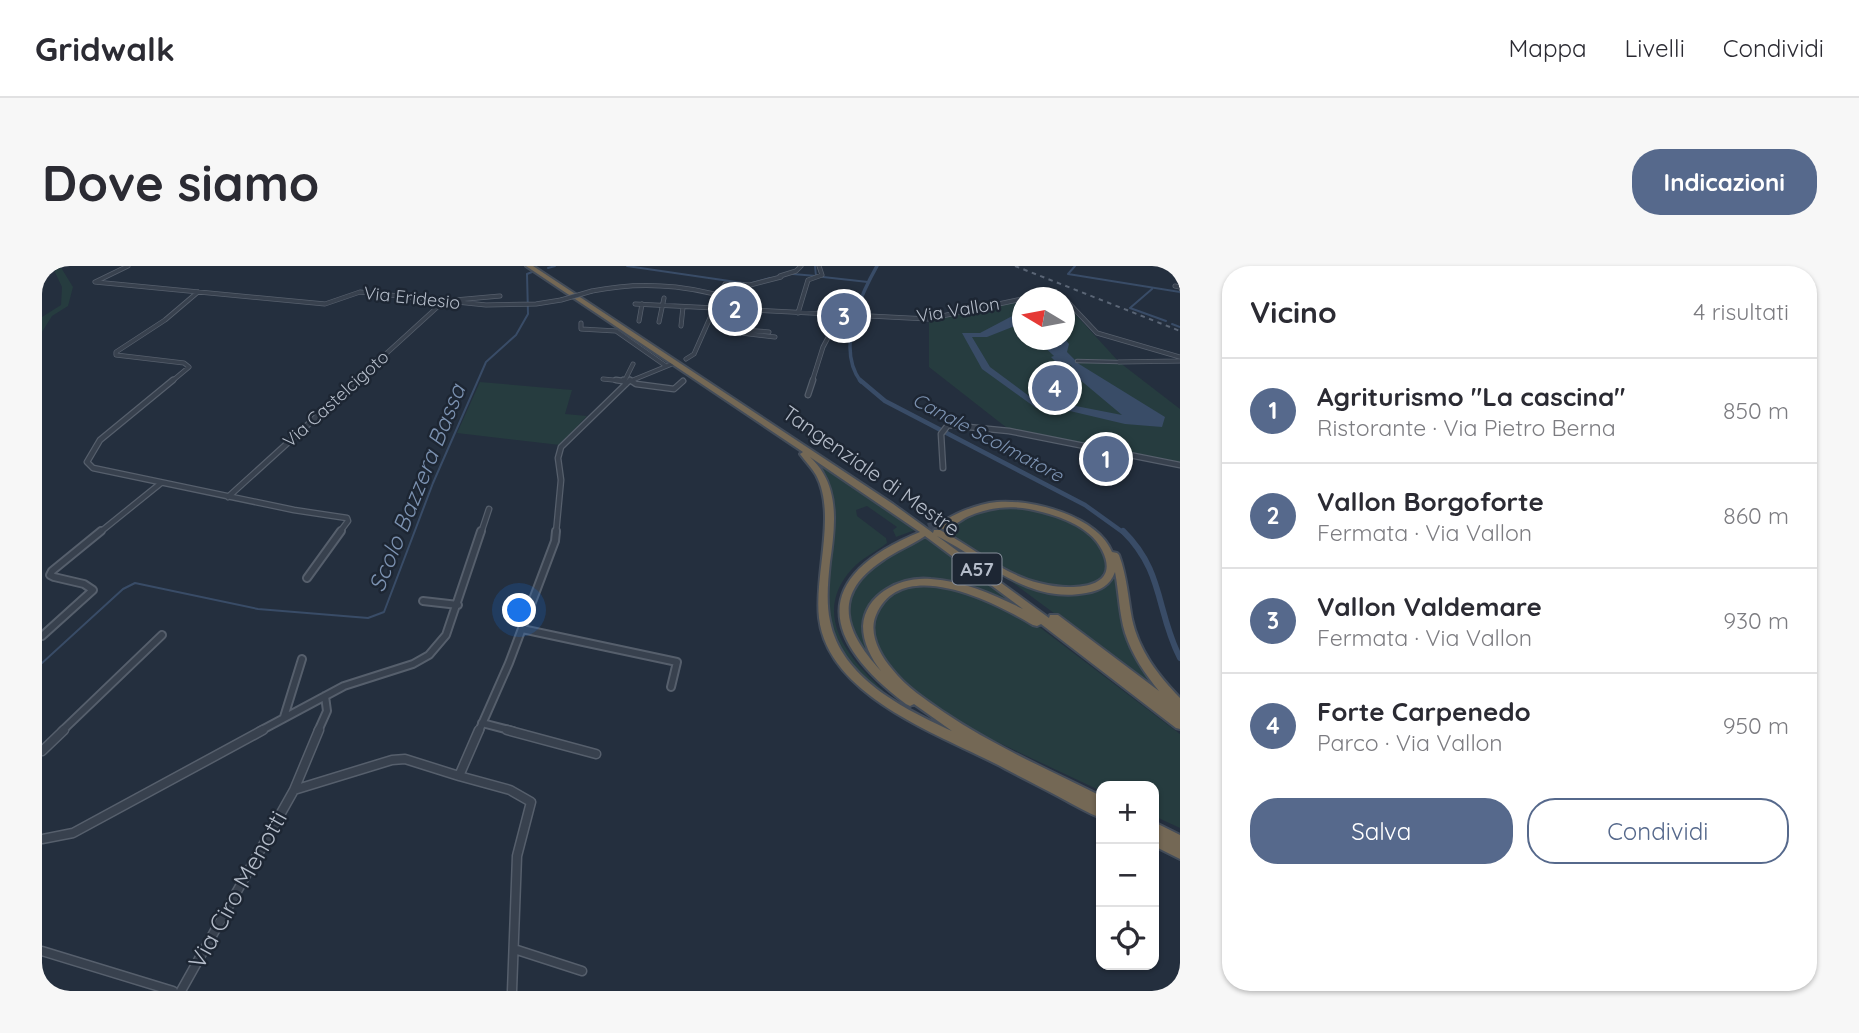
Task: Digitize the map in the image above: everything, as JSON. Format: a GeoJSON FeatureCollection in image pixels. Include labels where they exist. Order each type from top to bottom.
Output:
{"type":"FeatureCollection","features":[{"type":"Feature","properties":{"kind":"highway","name":"Tangenziale di Mestre"},"geometry":{"type":"LineString","coordinates":[[526,266],[536,269],[938,528],[1180,713]]}},
{"type":"Feature","properties":{"kind":"highway","name":"Tangenziale di Mestre"},"geometry":{"type":"LineString","coordinates":[[763,417],[968,562],[1180,724]]}},
{"type":"Feature","properties":{"kind":"highway","name":"A57"},"geometry":{"type":"LineString","coordinates":[[763,417],[813,462],[828,489],[830,518],[821,604],[825,628],[837,653],[857,677],[881,697],[1096,809]]}},
{"type":"Feature","properties":{"kind":"highway"},"geometry":{"type":"LineString","coordinates":[[938,528],[981,504],[1008,500],[1053,509],[1090,527],[1108,545],[1116,561],[1136,648],[1156,679],[1180,706]]}},
{"type":"Feature","properties":{"kind":"highway","name":"A57"},"geometry":{"type":"LineString","coordinates":[[995,505],[1039,508],[1069,519],[1089,531],[1107,551],[1111,570],[1106,580],[1087,590],[1068,592],[1046,589],[1003,573],[938,528],[971,512],[995,505]]}},
{"type":"Feature","properties":{"kind":"highway","name":"A57"},"geometry":{"type":"LineString","coordinates":[[981,751],[936,725],[881,686],[855,659],[837,625],[838,598],[854,572],[871,556],[919,534],[883,555],[858,577],[845,600],[845,626],[858,653],[888,685],[911,702],[969,736],[1096,800]]}},
{"type":"Feature","properties":{"kind":"highway","name":"A57"},"geometry":{"type":"LineString","coordinates":[[969,736],[911,694],[877,657],[869,638],[869,620],[877,603],[892,591],[909,585],[939,583],[962,586],[986,594],[1037,621],[1127,688],[1159,707]]}},
{"type":"Feature","properties":{"kind":"highway"},"geometry":{"type":"LineString","coordinates":[[1159,831],[1180,842]]}},
{"type":"Feature","properties":{"kind":"highway"},"geometry":{"type":"LineString","coordinates":[[1159,842],[1180,852]]}},
{"type":"Feature","properties":{"kind":"street","name":"Via Eridesio"},"geometry":{"type":"LineString","coordinates":[[128,266],[95,282],[325,304],[335,303],[349,293],[360,292],[444,301],[524,305],[622,285],[653,283],[697,287],[765,310]]}},
{"type":"Feature","properties":{"kind":"street"},"geometry":{"type":"LineString","coordinates":[[686,359],[694,354],[726,283],[750,285],[796,271],[801,266]]}},
{"type":"Feature","properties":{"kind":"street"},"geometry":{"type":"LineString","coordinates":[[799,313],[808,280],[822,275],[819,266]]}},
{"type":"Feature","properties":{"kind":"street"},"geometry":{"type":"LineString","coordinates":[[1167,266],[1180,270]]}},
{"type":"Feature","properties":{"kind":"street"},"geometry":{"type":"LineString","coordinates":[[1170,271],[1180,270]]}},
{"type":"Feature","properties":{"kind":"street"},"geometry":{"type":"LineString","coordinates":[[198,292],[154,327],[116,352],[116,355],[184,363],[189,367],[100,440],[87,462],[93,468],[161,483],[346,518],[348,521],[307,578]]}},
{"type":"Feature","properties":{"kind":"street"},"geometry":{"type":"LineString","coordinates":[[444,301],[500,296]]}},
{"type":"Feature","properties":{"kind":"street"},"geometry":{"type":"LineString","coordinates":[[659,322],[664,298]]}},
{"type":"Feature","properties":{"kind":"street","name":"Via Castelcigoto"},"geometry":{"type":"LineString","coordinates":[[228,497],[444,301]]}},
{"type":"Feature","properties":{"kind":"street","name":"Via Vallon"},"geometry":{"type":"LineString","coordinates":[[635,304],[840,316],[928,318],[1012,301]]}},
{"type":"Feature","properties":{"kind":"street"},"geometry":{"type":"LineString","coordinates":[[639,321],[642,304]]}},
{"type":"Feature","properties":{"kind":"street"},"geometry":{"type":"LineString","coordinates":[[681,326],[683,307]]}},
{"type":"Feature","properties":{"kind":"street"},"geometry":{"type":"LineString","coordinates":[[749,309],[742,330],[744,335],[775,337]]}},
{"type":"Feature","properties":{"kind":"street"},"geometry":{"type":"LineString","coordinates":[[1075,310],[1097,333],[1180,359]]}},
{"type":"Feature","properties":{"kind":"street"},"geometry":{"type":"LineString","coordinates":[[808,395],[823,347],[840,316]]}},
{"type":"Feature","properties":{"kind":"street"},"geometry":{"type":"LineString","coordinates":[[459,776],[522,629],[555,541],[561,480],[558,453],[565,441],[626,382],[669,365],[616,331],[581,329],[581,323]]}},
{"type":"Feature","properties":{"kind":"street"},"geometry":{"type":"LineString","coordinates":[[706,326],[715,326]]}},
{"type":"Feature","properties":{"kind":"street"},"geometry":{"type":"LineString","coordinates":[[742,330],[769,332]]}},
{"type":"Feature","properties":{"kind":"street"},"geometry":{"type":"LineString","coordinates":[[1077,361],[1180,359]]}},
{"type":"Feature","properties":{"kind":"street"},"geometry":{"type":"LineString","coordinates":[[626,382],[633,364]]}},
{"type":"Feature","properties":{"kind":"street"},"geometry":{"type":"LineString","coordinates":[[603,379],[674,389],[683,381]]}},
{"type":"Feature","properties":{"kind":"street"},"geometry":{"type":"LineString","coordinates":[[943,467],[942,432],[948,425],[957,424],[1009,431],[1180,465]]}},
{"type":"Feature","properties":{"kind":"street"},"geometry":{"type":"LineString","coordinates":[[42,636],[93,590],[84,584],[54,577],[50,575],[52,571],[161,483]]}},
{"type":"Feature","properties":{"kind":"street"},"geometry":{"type":"LineString","coordinates":[[42,839],[73,833],[344,686],[421,660],[435,650],[446,635],[458,606],[489,509]]}},
{"type":"Feature","properties":{"kind":"street"},"geometry":{"type":"LineString","coordinates":[[423,601],[458,606]]}},
{"type":"Feature","properties":{"kind":"street"},"geometry":{"type":"LineString","coordinates":[[522,629],[677,662],[671,687]]}},
{"type":"Feature","properties":{"kind":"street"},"geometry":{"type":"LineString","coordinates":[[42,751],[162,635]]}},
{"type":"Feature","properties":{"kind":"street"},"geometry":{"type":"LineString","coordinates":[[284,717],[302,660]]}},
{"type":"Feature","properties":{"kind":"street","name":"Via Ciro Menotti"},"geometry":{"type":"LineString","coordinates":[[181,991],[295,789],[327,711],[325,696]]}},
{"type":"Feature","properties":{"kind":"street"},"geometry":{"type":"LineString","coordinates":[[482,723],[596,754]]}},
{"type":"Feature","properties":{"kind":"street","name":"Via Ciro Menotti"},"geometry":{"type":"LineString","coordinates":[[295,789],[392,760],[405,759],[510,790],[531,802],[517,856],[514,949]]}},
{"type":"Feature","properties":{"kind":"street"},"geometry":{"type":"LineString","coordinates":[[512,991],[514,949],[582,971]]}},
{"type":"Feature","properties":{"kind":"street"},"geometry":{"type":"LineString","coordinates":[[42,951],[173,991]]}},
{"type":"Feature","properties":{"kind":"green space"},"geometry":{"type":"Polygon","coordinates":[[[52,266],[60,266],[73,287],[68,306],[52,316],[42,332],[42,317],[61,305],[62,287],[52,266]]]}},
{"type":"Feature","properties":{"kind":"green space"},"geometry":{"type":"Polygon","coordinates":[[[1012,302],[1012,350],[1075,350],[1075,314],[1119,362],[1180,409],[1180,463],[1007,428],[929,367],[929,321],[1012,302]]]}},
{"type":"Feature","properties":{"kind":"green space"},"geometry":{"type":"Polygon","coordinates":[[[480,382],[572,390],[565,414],[587,416],[560,445],[457,433],[480,382]]]}},
{"type":"Feature","properties":{"kind":"green space"},"geometry":{"type":"Polygon","coordinates":[[[813,457],[915,530],[896,537],[893,530],[897,527],[867,506],[856,510],[857,516],[886,538],[887,543],[852,569],[840,586],[835,602],[835,619],[847,650],[883,690],[882,693],[847,662],[832,637],[825,612],[832,523],[821,470],[813,457]]]}},
{"type":"Feature","properties":{"kind":"green space"},"geometry":{"type":"Polygon","coordinates":[[[1025,502],[1061,512],[1094,532],[1057,511],[1025,502]]]}},
{"type":"Feature","properties":{"kind":"green space"},"geometry":{"type":"Polygon","coordinates":[[[1025,505],[1075,524],[1095,540],[1108,563],[1100,579],[1080,587],[1060,588],[1038,584],[996,565],[941,528],[988,508],[1025,505]]]}},
{"type":"Feature","properties":{"kind":"green space"},"geometry":{"type":"Polygon","coordinates":[[[924,537],[1021,606],[977,589],[946,581],[902,583],[866,617],[890,679],[866,654],[857,640],[848,611],[850,595],[872,566],[924,537]]]}},
{"type":"Feature","properties":{"kind":"green space"},"geometry":{"type":"Polygon","coordinates":[[[1109,550],[1118,568],[1125,621],[1131,641],[1142,663],[1167,697],[1012,582],[1014,580],[1057,591],[1091,591],[1104,586],[1112,577],[1113,562],[1109,550]]]}},
{"type":"Feature","properties":{"kind":"green space"},"geometry":{"type":"Polygon","coordinates":[[[921,584],[956,586],[1025,616],[1180,734],[1180,828],[1159,818],[1159,781],[1096,781],[1096,789],[961,725],[911,691],[876,651],[870,631],[877,605],[900,588],[921,584]]]}},
{"type":"Feature","properties":{"kind":"water"},"geometry":{"type":"Polygon","coordinates":[[[1012,316],[1012,327],[987,337],[972,337],[990,367],[1037,402],[1048,405],[1050,401],[1122,415],[1066,368],[1072,367],[1071,365],[1057,363],[1048,350],[1068,350],[1079,364],[1165,417],[1162,427],[1125,424],[1053,407],[1036,408],[982,369],[962,333],[980,333],[1012,316]]]}},
{"type":"Feature","properties":{"kind":"waterway","name":"Scolo Bazzera Bassa"},"geometry":{"type":"LineString","coordinates":[[548,268],[555,266]]}},
{"type":"Feature","properties":{"kind":"waterway","name":"Scolo Bazzera Bassa"},"geometry":{"type":"LineString","coordinates":[[627,266],[743,283]]}},
{"type":"Feature","properties":{"kind":"waterway","name":"Scolo Bazzera Bassa"},"geometry":{"type":"LineString","coordinates":[[793,274],[816,276],[815,266]]}},
{"type":"Feature","properties":{"kind":"waterway","name":"Canale Scolmatore"},"geometry":{"type":"LineString","coordinates":[[861,382],[850,354],[850,339],[857,308],[877,266]]}},
{"type":"Feature","properties":{"kind":"waterway"},"geometry":{"type":"LineString","coordinates":[[1075,266],[1068,274],[1180,292]]}},
{"type":"Feature","properties":{"kind":"waterway","name":"Scolo Bazzera Bassa"},"geometry":{"type":"LineString","coordinates":[[42,663],[123,589],[135,583],[258,609],[368,618],[384,612],[433,483],[486,362],[516,335],[528,314],[527,274],[532,272]]}},
{"type":"Feature","properties":{"kind":"waterway"},"geometry":{"type":"LineString","coordinates":[[823,277],[868,282]]}},
{"type":"Feature","properties":{"kind":"waterway","name":"Scolo Bazzera Bassa"},"geometry":{"type":"LineString","coordinates":[[752,283],[770,278]]}},
{"type":"Feature","properties":{"kind":"waterway"},"geometry":{"type":"LineString","coordinates":[[1152,289],[1130,308],[1166,321]]}},
{"type":"Feature","properties":{"kind":"waterway"},"geometry":{"type":"LineString","coordinates":[[1172,324],[1180,327]]}},
{"type":"Feature","properties":{"kind":"waterway","name":"Canale Scolmatore"},"geometry":{"type":"LineString","coordinates":[[860,380],[885,401],[1085,505],[1124,533]]}},
{"type":"Feature","properties":{"kind":"waterway","name":"Canale Scolmatore"},"geometry":{"type":"LineString","coordinates":[[1123,531],[1136,546],[1153,576],[1172,641],[1180,658]]}},
{"type":"Feature","properties":{"kind":"tunnel"},"geometry":{"type":"LineString","coordinates":[[917,532],[936,524]]}},
{"type":"Feature","properties":{"kind":"railway"},"geometry":{"type":"LineString","coordinates":[[1015,266],[1180,331]]}},
{"type":"Feature","properties":{"kind":"place","name":"Vallon Borgoforte"},"geometry":{"type":"Point","coordinates":[735,309]}},
{"type":"Feature","properties":{"kind":"place","name":"Vallon Valdemare"},"geometry":{"type":"Point","coordinates":[844,316]}},
{"type":"Feature","properties":{"kind":"place","name":"Forte Carpenedo"},"geometry":{"type":"Point","coordinates":[1055,388]}},
{"type":"Feature","properties":{"kind":"place","name":"Agriturismo \"La cascina\""},"geometry":{"type":"Point","coordinates":[1106,459]}}]}
